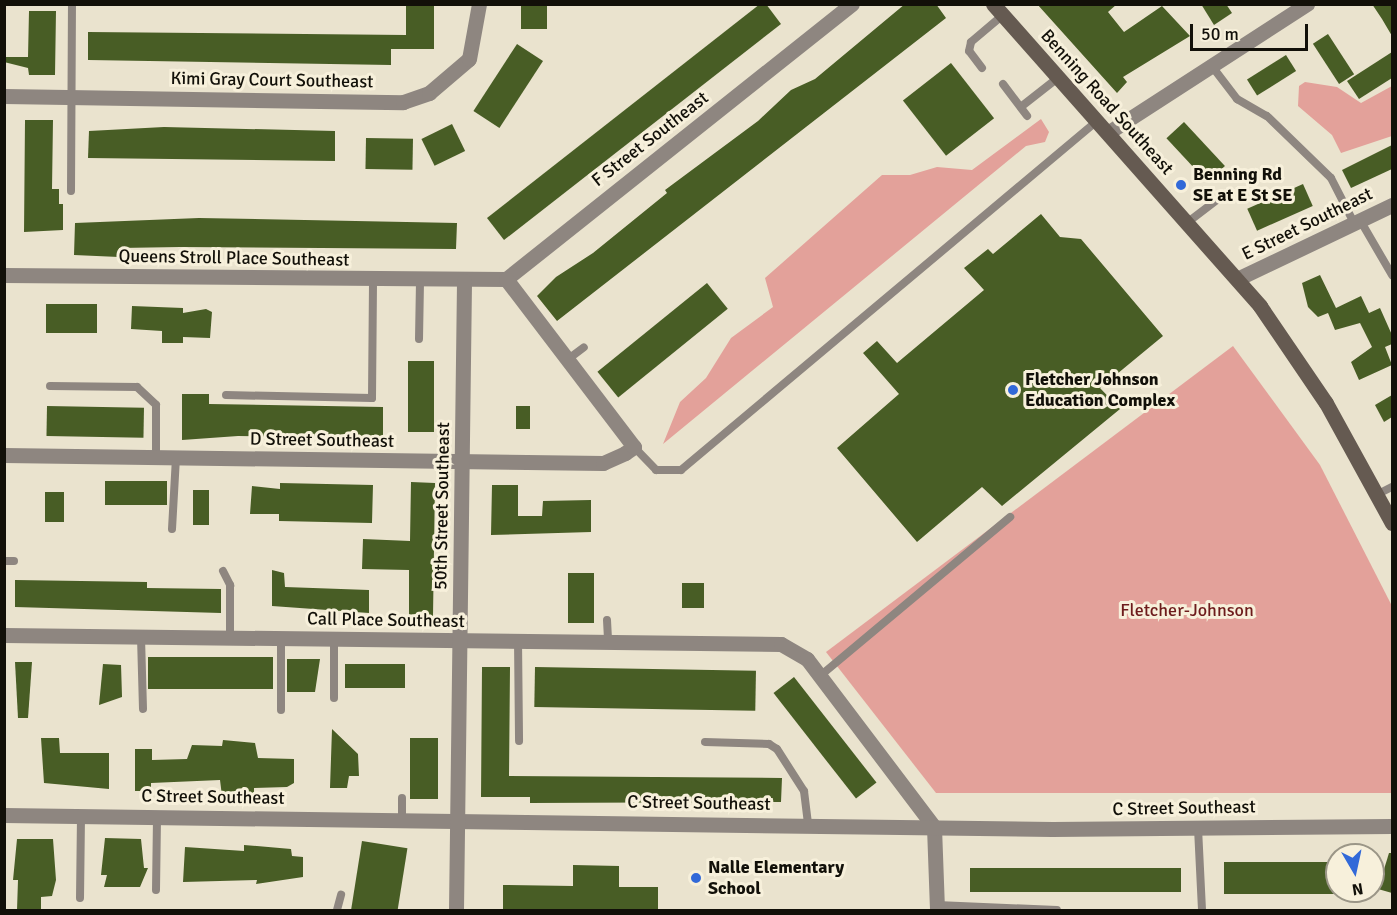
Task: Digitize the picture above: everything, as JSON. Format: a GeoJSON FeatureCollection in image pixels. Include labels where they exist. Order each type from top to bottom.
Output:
{"type":"FeatureCollection","features":[{"type":"Feature","properties":{"kind":"main road","name":"Benning Road Southeast"},"geometry":{"type":"LineString","coordinates":[[998,10],[1239,278],[1318,390],[1378,494],[1392,523]]}},
{"type":"Feature","properties":{"kind":"street","name":"Kimi Gray Court Southeast"},"geometry":{"type":"LineString","coordinates":[[4,96],[403,102],[429,93],[469,59],[479,4]]}},
{"type":"Feature","properties":{"kind":"street","name":"F Street Southeast"},"geometry":{"type":"LineString","coordinates":[[506,279],[852,4]]}},
{"type":"Feature","properties":{"kind":"street"},"geometry":{"type":"LineString","coordinates":[[1109,132],[1307,4]]}},
{"type":"Feature","properties":{"kind":"street","name":"E Street Southeast"},"geometry":{"type":"LineString","coordinates":[[1239,278],[1392,205]]}},
{"type":"Feature","properties":{"kind":"street","name":"Queens Stroll Place Southeast"},"geometry":{"type":"LineString","coordinates":[[4,275],[464,281]]}},
{"type":"Feature","properties":{"kind":"street"},"geometry":{"type":"LineString","coordinates":[[464,281],[506,279],[634,447]]}},
{"type":"Feature","properties":{"kind":"street","name":"50th Street Southeast"},"geometry":{"type":"LineString","coordinates":[[456,910],[464,281]]}},
{"type":"Feature","properties":{"kind":"street","name":"D Street Southeast"},"geometry":{"type":"LineString","coordinates":[[4,455],[603,463],[634,447]]}},
{"type":"Feature","properties":{"kind":"street","name":"Call Place Southeast"},"geometry":{"type":"LineString","coordinates":[[4,635],[766,643],[795,650],[820,676],[934,827]]}},
{"type":"Feature","properties":{"kind":"street","name":"C Street Southeast"},"geometry":{"type":"LineString","coordinates":[[4,815],[457,819],[934,827],[1392,826]]}},
{"type":"Feature","properties":{"kind":"street"},"geometry":{"type":"LineString","coordinates":[[934,827],[937,908]]}},
{"type":"Feature","properties":{"kind":"lane"},"geometry":{"type":"LineString","coordinates":[[71,191],[72,4]]}},
{"type":"Feature","properties":{"kind":"lane"},"geometry":{"type":"LineString","coordinates":[[982,68],[969,47],[998,10]]}},
{"type":"Feature","properties":{"kind":"lane"},"geometry":{"type":"LineString","coordinates":[[1211,65],[1237,99],[1267,116],[1331,178],[1392,275]]}},
{"type":"Feature","properties":{"kind":"lane"},"geometry":{"type":"LineString","coordinates":[[1022,106],[1059,77]]}},
{"type":"Feature","properties":{"kind":"lane"},"geometry":{"type":"LineString","coordinates":[[1003,84],[1022,106],[1027,116]]}},
{"type":"Feature","properties":{"kind":"lane"},"geometry":{"type":"LineString","coordinates":[[634,447],[656,470],[681,470],[1098,120]]}},
{"type":"Feature","properties":{"kind":"lane"},"geometry":{"type":"LineString","coordinates":[[1188,222],[1226,193]]}},
{"type":"Feature","properties":{"kind":"lane"},"geometry":{"type":"LineString","coordinates":[[226,395],[372,398],[373,279]]}},
{"type":"Feature","properties":{"kind":"lane"},"geometry":{"type":"LineString","coordinates":[[419,339],[420,280]]}},
{"type":"Feature","properties":{"kind":"lane"},"geometry":{"type":"LineString","coordinates":[[567,360],[584,347]]}},
{"type":"Feature","properties":{"kind":"lane"},"geometry":{"type":"LineString","coordinates":[[50,386],[137,387],[156,405],[156,458]]}},
{"type":"Feature","properties":{"kind":"lane"},"geometry":{"type":"LineString","coordinates":[[172,529],[176,458]]}},
{"type":"Feature","properties":{"kind":"lane"},"geometry":{"type":"LineString","coordinates":[[1378,494],[1392,487]]}},
{"type":"Feature","properties":{"kind":"lane"},"geometry":{"type":"LineString","coordinates":[[820,676],[1010,517]]}},
{"type":"Feature","properties":{"kind":"lane"},"geometry":{"type":"LineString","coordinates":[[4,561],[14,561]]}},
{"type":"Feature","properties":{"kind":"lane"},"geometry":{"type":"LineString","coordinates":[[223,571],[230,585],[230,638]]}},
{"type":"Feature","properties":{"kind":"lane"},"geometry":{"type":"LineString","coordinates":[[607,620],[608,641]]}},
{"type":"Feature","properties":{"kind":"lane"},"geometry":{"type":"LineString","coordinates":[[141,637],[144,709]]}},
{"type":"Feature","properties":{"kind":"lane"},"geometry":{"type":"LineString","coordinates":[[281,638],[281,710]]}},
{"type":"Feature","properties":{"kind":"lane"},"geometry":{"type":"LineString","coordinates":[[334,639],[334,698]]}},
{"type":"Feature","properties":{"kind":"lane"},"geometry":{"type":"LineString","coordinates":[[518,640],[519,741]]}},
{"type":"Feature","properties":{"kind":"lane"},"geometry":{"type":"LineString","coordinates":[[705,742],[769,744],[777,749],[804,791],[808,824]]}},
{"type":"Feature","properties":{"kind":"lane"},"geometry":{"type":"LineString","coordinates":[[402,798],[402,819]]}},
{"type":"Feature","properties":{"kind":"lane"},"geometry":{"type":"LineString","coordinates":[[80,898],[81,815]]}},
{"type":"Feature","properties":{"kind":"lane"},"geometry":{"type":"LineString","coordinates":[[156,890],[157,816]]}},
{"type":"Feature","properties":{"kind":"lane"},"geometry":{"type":"LineString","coordinates":[[1198,828],[1202,910]]}},
{"type":"Feature","properties":{"kind":"lane"},"geometry":{"type":"LineString","coordinates":[[337,910],[341,895]]}},
{"type":"Feature","properties":{"kind":"lane"},"geometry":{"type":"LineString","coordinates":[[937,908],[1057,910]]}},
{"type":"Feature","properties":{"kind":"green space"},"geometry":{"type":"Polygon","coordinates":[[[1305,82],[1337,87],[1361,103],[1392,86],[1392,136],[1341,153],[1332,135],[1298,106],[1299,86],[1305,82]]]}},
{"type":"Feature","properties":{"kind":"green space"},"geometry":{"type":"Polygon","coordinates":[[[1041,119],[1049,132],[1045,142],[1026,146],[663,444],[680,402],[706,378],[731,338],[773,307],[765,278],[882,175],[910,175],[937,167],[972,170],[1041,119]]]}},
{"type":"Feature","properties":{"kind":"green space","name":"Fletcher-Johnson"},"geometry":{"type":"Polygon","coordinates":[[[1233,346],[1320,465],[1392,606],[1392,793],[936,793],[826,652],[1233,346]]]}},
{"type":"Feature","properties":{"kind":"building"},"geometry":{"type":"Polygon","coordinates":[[[406,4],[434,4],[434,49],[391,49],[391,65],[88,60],[88,32],[406,35],[406,4]]]}},
{"type":"Feature","properties":{"kind":"building"},"geometry":{"type":"Polygon","coordinates":[[[521,4],[547,4],[547,29],[521,29],[521,4]]]}},
{"type":"Feature","properties":{"kind":"building"},"geometry":{"type":"Polygon","coordinates":[[[760,4],[766,4],[781,24],[504,240],[487,218],[760,4]]]}},
{"type":"Feature","properties":{"kind":"building"},"geometry":{"type":"Polygon","coordinates":[[[905,4],[936,4],[946,18],[557,321],[537,296],[556,277],[593,253],[667,193],[665,190],[758,121],[791,90],[815,79],[905,4]]]}},
{"type":"Feature","properties":{"kind":"building"},"geometry":{"type":"Polygon","coordinates":[[[1037,4],[1117,4],[1108,12],[1124,32],[1162,6],[1190,36],[1123,77],[1127,82],[1117,93],[1037,4]]]}},
{"type":"Feature","properties":{"kind":"building"},"geometry":{"type":"Polygon","coordinates":[[[1201,4],[1226,4],[1232,13],[1214,25],[1201,4]]]}},
{"type":"Feature","properties":{"kind":"building"},"geometry":{"type":"Polygon","coordinates":[[[1372,4],[1392,4],[1392,36],[1382,19],[1372,4]]]}},
{"type":"Feature","properties":{"kind":"building"},"geometry":{"type":"Polygon","coordinates":[[[29,11],[56,11],[55,75],[29,75],[28,68],[4,62],[4,57],[28,57],[29,11]]]}},
{"type":"Feature","properties":{"kind":"building"},"geometry":{"type":"Polygon","coordinates":[[[1328,34],[1354,74],[1339,84],[1313,44],[1328,34]]]}},
{"type":"Feature","properties":{"kind":"building"},"geometry":{"type":"Polygon","coordinates":[[[517,44],[543,61],[499,128],[473,111],[517,44]]]}},
{"type":"Feature","properties":{"kind":"building"},"geometry":{"type":"Polygon","coordinates":[[[1392,52],[1392,78],[1359,99],[1347,81],[1392,52]]]}},
{"type":"Feature","properties":{"kind":"building"},"geometry":{"type":"Polygon","coordinates":[[[1286,55],[1296,71],[1257,95],[1247,79],[1286,55]]]}},
{"type":"Feature","properties":{"kind":"building"},"geometry":{"type":"Polygon","coordinates":[[[951,63],[994,118],[946,156],[903,101],[951,63]]]}},
{"type":"Feature","properties":{"kind":"building"},"geometry":{"type":"Polygon","coordinates":[[[25,120],[53,120],[52,189],[59,189],[59,204],[63,204],[63,230],[24,232],[25,120]]]}},
{"type":"Feature","properties":{"kind":"building"},"geometry":{"type":"Polygon","coordinates":[[[1184,122],[1225,166],[1207,182],[1166,138],[1184,122]]]}},
{"type":"Feature","properties":{"kind":"building"},"geometry":{"type":"Polygon","coordinates":[[[452,124],[465,151],[435,166],[421,139],[452,124]]]}},
{"type":"Feature","properties":{"kind":"building"},"geometry":{"type":"Polygon","coordinates":[[[164,127],[335,131],[335,161],[88,158],[89,131],[164,127]]]}},
{"type":"Feature","properties":{"kind":"building"},"geometry":{"type":"Polygon","coordinates":[[[366,138],[413,139],[412,170],[365,169],[366,138]]]}},
{"type":"Feature","properties":{"kind":"building"},"geometry":{"type":"Polygon","coordinates":[[[1392,145],[1392,169],[1351,188],[1342,170],[1392,145]]]}},
{"type":"Feature","properties":{"kind":"building"},"geometry":{"type":"Polygon","coordinates":[[[1303,184],[1313,206],[1257,231],[1247,209],[1303,184]]]}},
{"type":"Feature","properties":{"kind":"building"},"geometry":{"type":"Polygon","coordinates":[[[1041,214],[1060,237],[1081,239],[1163,336],[1100,388],[1120,409],[1002,506],[982,487],[917,542],[837,448],[899,394],[863,353],[877,341],[897,363],[984,290],[964,268],[988,249],[993,254],[1041,214]]]}},
{"type":"Feature","properties":{"kind":"building"},"geometry":{"type":"Polygon","coordinates":[[[199,218],[457,223],[456,249],[180,247],[119,248],[119,257],[74,255],[75,223],[199,218]]]}},
{"type":"Feature","properties":{"kind":"building"},"geometry":{"type":"Polygon","coordinates":[[[1320,275],[1336,308],[1361,296],[1369,313],[1380,308],[1392,335],[1392,344],[1385,347],[1392,365],[1359,380],[1351,362],[1372,347],[1360,323],[1335,330],[1328,313],[1318,317],[1308,307],[1302,283],[1320,275]]]}},
{"type":"Feature","properties":{"kind":"building"},"geometry":{"type":"Polygon","coordinates":[[[707,283],[728,309],[618,397],[597,372],[707,283]]]}},
{"type":"Feature","properties":{"kind":"building"},"geometry":{"type":"Polygon","coordinates":[[[46,304],[97,304],[97,333],[46,333],[46,304]]]}},
{"type":"Feature","properties":{"kind":"building"},"geometry":{"type":"Polygon","coordinates":[[[132,306],[183,308],[183,313],[206,309],[212,312],[210,338],[183,337],[183,343],[162,343],[162,331],[131,329],[132,306]]]}},
{"type":"Feature","properties":{"kind":"building"},"geometry":{"type":"Polygon","coordinates":[[[408,361],[434,361],[434,432],[408,432],[408,361]]]}},
{"type":"Feature","properties":{"kind":"building"},"geometry":{"type":"Polygon","coordinates":[[[182,394],[209,394],[209,404],[383,407],[383,438],[238,436],[182,440],[182,394]]]}},
{"type":"Feature","properties":{"kind":"building"},"geometry":{"type":"Polygon","coordinates":[[[1392,395],[1392,417],[1384,422],[1375,405],[1392,395]]]}},
{"type":"Feature","properties":{"kind":"building"},"geometry":{"type":"Polygon","coordinates":[[[47,406],[144,408],[143,438],[46,436],[47,406]]]}},
{"type":"Feature","properties":{"kind":"building"},"geometry":{"type":"Polygon","coordinates":[[[516,406],[530,406],[530,429],[516,429],[516,406]]]}},
{"type":"Feature","properties":{"kind":"building"},"geometry":{"type":"Polygon","coordinates":[[[105,481],[167,481],[167,505],[105,505],[105,481]]]}},
{"type":"Feature","properties":{"kind":"building"},"geometry":{"type":"Polygon","coordinates":[[[411,482],[435,483],[433,616],[409,616],[409,570],[362,569],[363,539],[410,541],[411,482]]]}},
{"type":"Feature","properties":{"kind":"building"},"geometry":{"type":"Polygon","coordinates":[[[280,483],[373,485],[372,523],[279,521],[279,514],[250,514],[252,486],[280,489],[280,483]]]}},
{"type":"Feature","properties":{"kind":"building"},"geometry":{"type":"Polygon","coordinates":[[[492,485],[518,485],[518,516],[542,516],[543,501],[591,500],[591,532],[491,535],[492,485]]]}},
{"type":"Feature","properties":{"kind":"building"},"geometry":{"type":"Polygon","coordinates":[[[193,490],[209,490],[209,525],[193,525],[193,490]]]}},
{"type":"Feature","properties":{"kind":"building"},"geometry":{"type":"Polygon","coordinates":[[[45,492],[64,492],[64,522],[45,522],[45,492]]]}},
{"type":"Feature","properties":{"kind":"building"},"geometry":{"type":"Polygon","coordinates":[[[272,570],[284,573],[285,587],[369,590],[369,613],[272,606],[272,570]]]}},
{"type":"Feature","properties":{"kind":"building"},"geometry":{"type":"Polygon","coordinates":[[[568,573],[594,573],[594,623],[568,623],[568,573]]]}},
{"type":"Feature","properties":{"kind":"building"},"geometry":{"type":"Polygon","coordinates":[[[15,580],[147,582],[147,588],[221,589],[221,613],[15,607],[15,580]]]}},
{"type":"Feature","properties":{"kind":"building"},"geometry":{"type":"Polygon","coordinates":[[[682,583],[704,583],[704,608],[682,608],[682,583]]]}},
{"type":"Feature","properties":{"kind":"building"},"geometry":{"type":"Polygon","coordinates":[[[148,657],[273,657],[273,689],[148,689],[148,657]]]}},
{"type":"Feature","properties":{"kind":"building"},"geometry":{"type":"Polygon","coordinates":[[[287,659],[320,659],[315,692],[287,692],[287,659]]]}},
{"type":"Feature","properties":{"kind":"building"},"geometry":{"type":"Polygon","coordinates":[[[15,662],[32,662],[28,718],[18,718],[15,662]]]}},
{"type":"Feature","properties":{"kind":"building"},"geometry":{"type":"Polygon","coordinates":[[[103,664],[121,665],[122,697],[99,705],[103,664]]]}},
{"type":"Feature","properties":{"kind":"building"},"geometry":{"type":"Polygon","coordinates":[[[345,664],[405,664],[405,688],[345,688],[345,664]]]}},
{"type":"Feature","properties":{"kind":"building"},"geometry":{"type":"Polygon","coordinates":[[[482,667],[510,667],[509,776],[782,778],[781,802],[530,803],[530,797],[481,797],[482,667]]]}},
{"type":"Feature","properties":{"kind":"building"},"geometry":{"type":"Polygon","coordinates":[[[535,667],[756,671],[755,711],[534,707],[535,667]]]}},
{"type":"Feature","properties":{"kind":"building"},"geometry":{"type":"Polygon","coordinates":[[[794,677],[876,783],[856,799],[774,693],[794,677]]]}},
{"type":"Feature","properties":{"kind":"building"},"geometry":{"type":"Polygon","coordinates":[[[332,729],[358,754],[359,776],[349,776],[347,788],[330,788],[332,729]]]}},
{"type":"Feature","properties":{"kind":"building"},"geometry":{"type":"Polygon","coordinates":[[[41,738],[59,738],[60,753],[109,753],[109,789],[44,783],[41,738]]]}},
{"type":"Feature","properties":{"kind":"building"},"geometry":{"type":"Polygon","coordinates":[[[410,738],[438,738],[438,799],[410,799],[410,738]]]}},
{"type":"Feature","properties":{"kind":"building"},"geometry":{"type":"Polygon","coordinates":[[[223,740],[255,743],[258,758],[294,759],[294,783],[287,787],[254,788],[254,794],[244,797],[222,796],[220,780],[151,783],[151,791],[135,791],[135,749],[152,749],[152,760],[187,759],[192,745],[222,746],[223,740]]]}},
{"type":"Feature","properties":{"kind":"building"},"geometry":{"type":"Polygon","coordinates":[[[105,838],[141,839],[144,868],[148,868],[140,887],[104,887],[107,875],[101,875],[105,838]]]}},
{"type":"Feature","properties":{"kind":"building"},"geometry":{"type":"Polygon","coordinates":[[[17,839],[53,839],[56,880],[52,896],[41,897],[41,910],[17,910],[18,880],[13,880],[17,839]]]}},
{"type":"Feature","properties":{"kind":"building"},"geometry":{"type":"Polygon","coordinates":[[[362,841],[407,848],[398,910],[351,909],[362,841]]]}},
{"type":"Feature","properties":{"kind":"building"},"geometry":{"type":"Polygon","coordinates":[[[244,845],[291,849],[292,856],[303,857],[303,877],[256,884],[257,880],[183,882],[185,847],[244,851],[244,845]]]}},
{"type":"Feature","properties":{"kind":"building"},"geometry":{"type":"Polygon","coordinates":[[[1389,853],[1392,853],[1392,893],[1385,891],[1385,866],[1389,853]]]}},
{"type":"Feature","properties":{"kind":"building"},"geometry":{"type":"Polygon","coordinates":[[[1224,862],[1325,862],[1325,894],[1224,894],[1224,862]]]}},
{"type":"Feature","properties":{"kind":"building"},"geometry":{"type":"Polygon","coordinates":[[[573,865],[619,866],[619,887],[658,887],[658,910],[503,910],[503,885],[573,886],[573,865]]]}},
{"type":"Feature","properties":{"kind":"building"},"geometry":{"type":"Polygon","coordinates":[[[970,868],[1181,868],[1181,892],[970,892],[970,868]]]}},
{"type":"Feature","properties":{"kind":"place","name":"Benning Rd SE at E St SE"},"geometry":{"type":"Point","coordinates":[1181,185]}},
{"type":"Feature","properties":{"kind":"place","name":"Fletcher Johnson Education Complex"},"geometry":{"type":"Point","coordinates":[1013,390]}},
{"type":"Feature","properties":{"kind":"place","name":"Nalle Elementary School"},"geometry":{"type":"Point","coordinates":[696,878]}}]}
